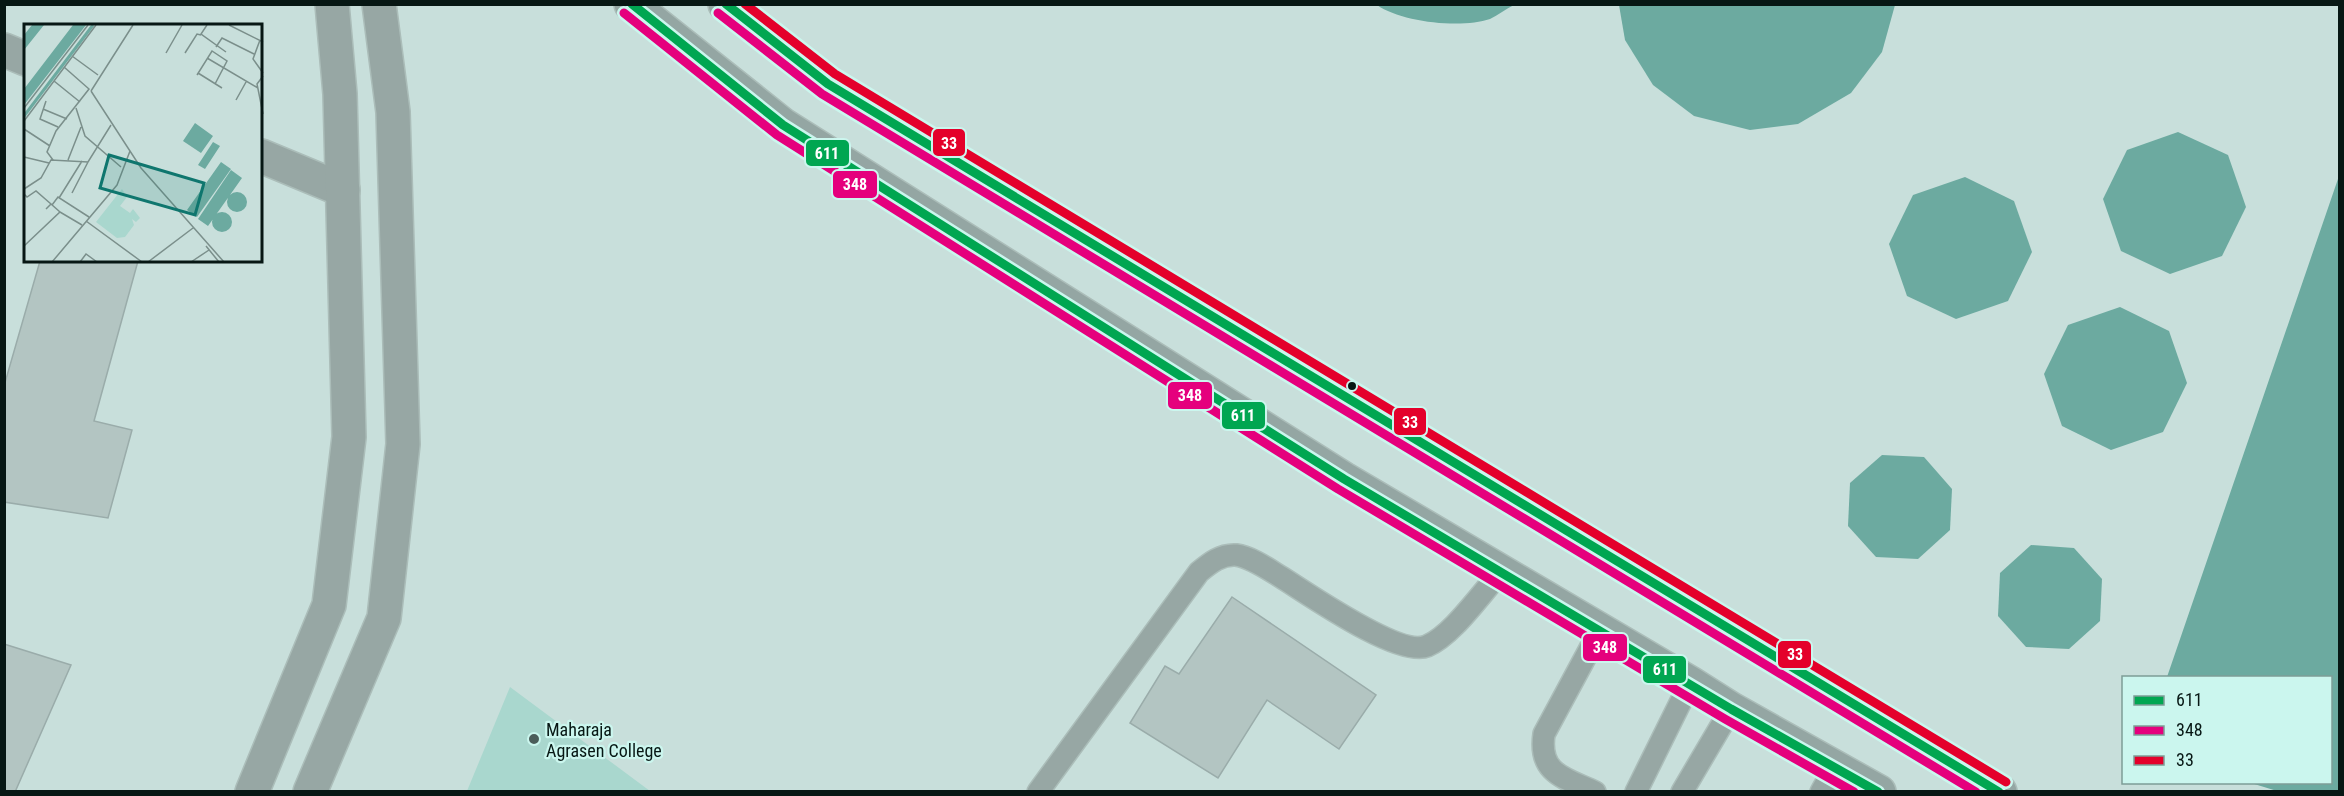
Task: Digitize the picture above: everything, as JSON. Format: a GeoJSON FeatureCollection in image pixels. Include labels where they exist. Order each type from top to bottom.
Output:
{"type":"FeatureCollection","features":[{"type":"Feature","properties":{"kind":"main road"},"geometry":{"type":"LineString","coordinates":[[631,4],[783,125],[1344,479],[1690,683],[1731,709],[1828,779],[1879,792]]}},
{"type":"Feature","properties":{"kind":"main road"},"geometry":{"type":"LineString","coordinates":[[725,4],[828,84],[2000,792]]}},
{"type":"Feature","properties":{"kind":"street"},"geometry":{"type":"LineString","coordinates":[[252,792],[329,605],[349,437],[340,94],[332,4]]}},
{"type":"Feature","properties":{"kind":"street"},"geometry":{"type":"LineString","coordinates":[[310,792],[384,618],[403,444],[393,112],[379,4]]}},
{"type":"Feature","properties":{"kind":"street"},"geometry":{"type":"LineString","coordinates":[[4,50],[24,58]]}},
{"type":"Feature","properties":{"kind":"street"},"geometry":{"type":"LineString","coordinates":[[262,156],[343,190]]}},
{"type":"Feature","properties":{"kind":"lane"},"geometry":{"type":"LineString","coordinates":[[1038,792],[1199,572],[1217,558],[1236,555],[1262,566],[1365,629],[1405,646],[1424,647],[1443,637],[1501,572]]}},
{"type":"Feature","properties":{"kind":"lane"},"geometry":{"type":"LineString","coordinates":[[1595,792],[1554,772],[1546,764],[1542,749],[1544,734],[1600,630]]}},
{"type":"Feature","properties":{"kind":"lane"},"geometry":{"type":"LineString","coordinates":[[1636,792],[1690,683]]}},
{"type":"Feature","properties":{"kind":"lane"},"geometry":{"type":"LineString","coordinates":[[1682,792],[1731,709]]}},
{"type":"Feature","properties":{"kind":"shaded area"},"geometry":{"type":"Polygon","coordinates":[[[1619,4],[1895,5],[1882,52],[1851,93],[1798,124],[1750,130],[1694,116],[1653,85],[1625,40],[1619,4]]]}},
{"type":"Feature","properties":{"kind":"shaded area"},"geometry":{"type":"Polygon","coordinates":[[[1377,5],[1514,5],[1490,19],[1478,22],[1448,23],[1416,20],[1377,5]]]}},
{"type":"Feature","properties":{"kind":"shaded area"},"geometry":{"type":"Polygon","coordinates":[[[2178,132],[2228,155],[2246,207],[2222,256],[2170,274],[2121,251],[2103,199],[2127,150],[2178,132]]]}},
{"type":"Feature","properties":{"kind":"shaded area"},"geometry":{"type":"Polygon","coordinates":[[[2339,176],[2339,791],[2277,791],[2254,784],[2332,784],[2332,676],[2167,676],[2339,176]]]}},
{"type":"Feature","properties":{"kind":"shaded area"},"geometry":{"type":"Polygon","coordinates":[[[1965,177],[2014,201],[2032,252],[2008,301],[1956,319],[1907,296],[1889,244],[1913,195],[1965,177]]]}},
{"type":"Feature","properties":{"kind":"shaded area"},"geometry":{"type":"Polygon","coordinates":[[[2120,307],[2169,331],[2187,383],[2163,432],[2111,450],[2062,426],[2044,374],[2068,325],[2120,307]]]}},
{"type":"Feature","properties":{"kind":"shaded area"},"geometry":{"type":"Polygon","coordinates":[[[1882,455],[1924,457],[1952,489],[1950,530],[1918,559],[1876,557],[1848,526],[1850,483],[1882,455]]]}},
{"type":"Feature","properties":{"kind":"shaded area"},"geometry":{"type":"Polygon","coordinates":[[[2031,545],[2074,548],[2102,579],[2100,621],[2069,649],[2026,647],[1998,616],[2000,573],[2031,545]]]}},
{"type":"Feature","properties":{"kind":"shaded area","name":"Maharaja Agrasen College"},"geometry":{"type":"Polygon","coordinates":[[[510,687],[650,791],[467,791],[510,687]]]}},
{"type":"Feature","properties":{"kind":"building"},"geometry":{"type":"Polygon","coordinates":[[[40,262],[138,262],[94,421],[132,430],[108,518],[4,502],[4,386],[40,262]]]}},
{"type":"Feature","properties":{"kind":"building"},"geometry":{"type":"Polygon","coordinates":[[[1232,597],[1376,695],[1339,749],[1267,700],[1218,778],[1130,723],[1165,666],[1179,674],[1232,597]]]}},
{"type":"Feature","properties":{"kind":"building"},"geometry":{"type":"Polygon","coordinates":[[[4,644],[71,665],[15,792],[4,792],[4,644]]]}},
{"type":"Feature","properties":{"kind":"transit line","name":"611"},"geometry":{"type":"LineString","coordinates":[[632,4],[783,125],[1344,479],[1731,709],[1878,792]]}},
{"type":"Feature","properties":{"kind":"transit line","name":"611"},"geometry":{"type":"LineString","coordinates":[[726,4],[828,84],[1999,792]]}},
{"type":"Feature","properties":{"kind":"transit line","name":"33"},"geometry":{"type":"LineString","coordinates":[[745,4],[835,74],[2006,782]]}},
{"type":"Feature","properties":{"kind":"transit line","name":"348"},"geometry":{"type":"LineString","coordinates":[[624,13],[777,135],[1338,489],[1725,719],[1854,792]]}},
{"type":"Feature","properties":{"kind":"transit line","name":"348"},"geometry":{"type":"LineString","coordinates":[[718,13],[822,94],[1976,792]]}},
{"type":"Feature","properties":{"kind":"place","name":"Maharaja Agrasen College"},"geometry":{"type":"Point","coordinates":[534,739]}}]}
